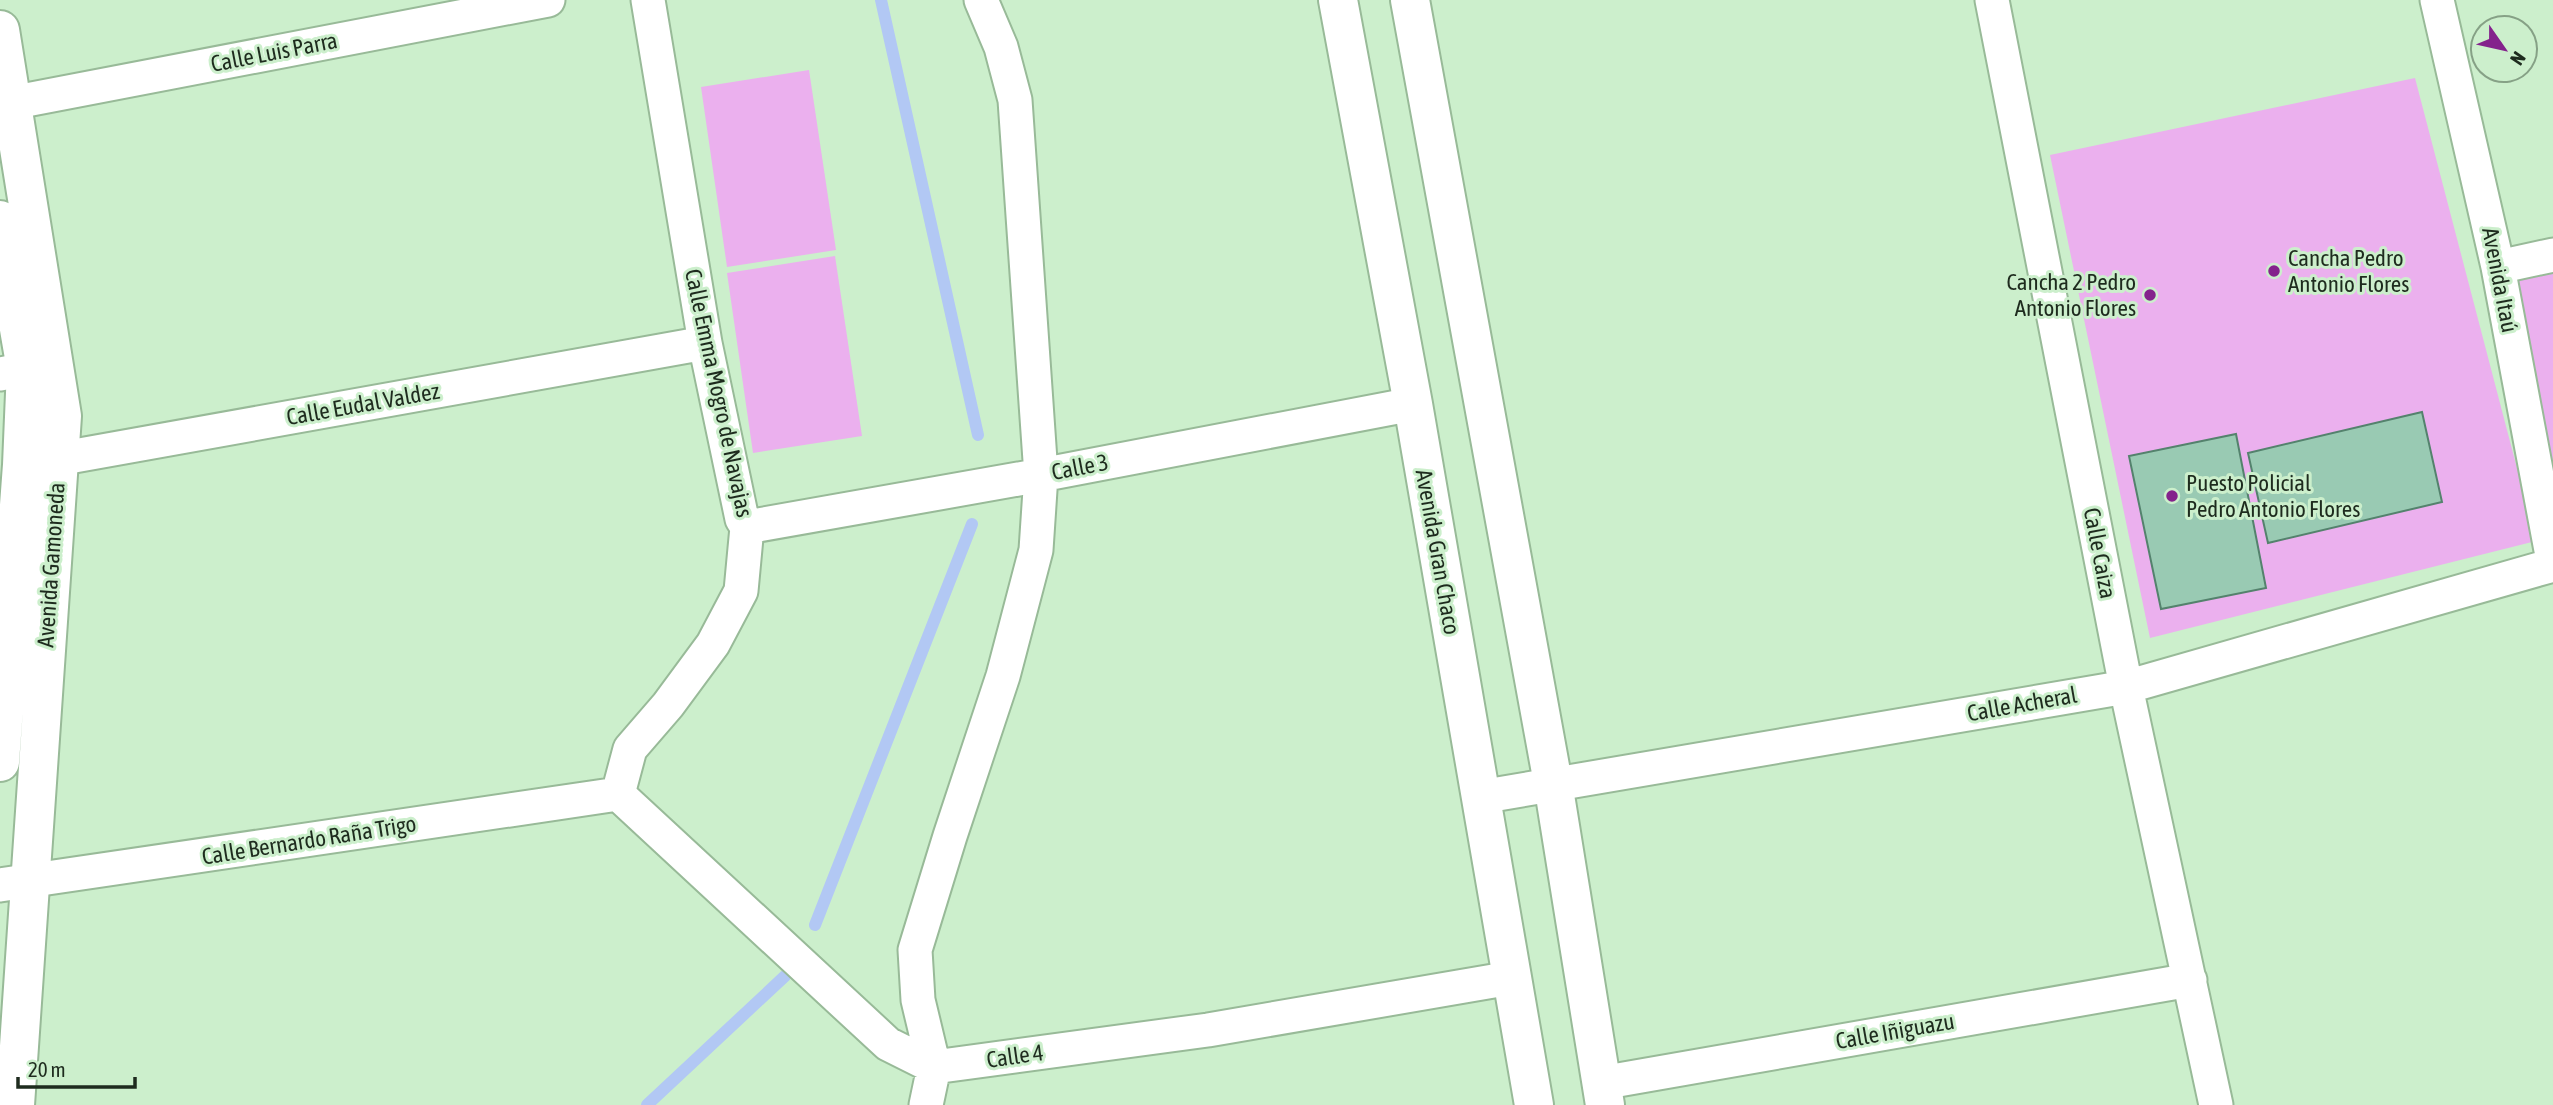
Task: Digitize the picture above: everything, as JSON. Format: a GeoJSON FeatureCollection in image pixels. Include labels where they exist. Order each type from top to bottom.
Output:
{"type":"FeatureCollection","features":[{"type":"Feature","properties":{"kind":"main road","name":"Avenida Gran Chaco"},"geometry":{"type":"LineString","coordinates":[[1338,0],[1413,404],[1534,1105]]}},
{"type":"Feature","properties":{"kind":"main road"},"geometry":{"type":"LineString","coordinates":[[1410,0],[1553,783],[1603,1094]]}},
{"type":"Feature","properties":{"kind":"main road","name":"Avenida Gamoneda"},"geometry":{"type":"LineString","coordinates":[[0,30],[6,104],[62,416],[15,884],[15,1105]]}},
{"type":"Feature","properties":{"kind":"main road","name":"Avenida Gamoneda"},"geometry":{"type":"LineString","coordinates":[[0,220],[22,466],[0,762]]}},
{"type":"Feature","properties":{"kind":"street","name":"Calle Luis Parra"},"geometry":{"type":"LineString","coordinates":[[6,104],[548,0]]}},
{"type":"Feature","properties":{"kind":"street","name":"Calle Emma Mogro de Navajas"},"geometry":{"type":"LineString","coordinates":[[618,794],[630,749],[668,705],[713,644],[741,591],[747,527],[742,519],[705,343],[648,0]]}},
{"type":"Feature","properties":{"kind":"street"},"geometry":{"type":"LineString","coordinates":[[926,1105],[934,1068],[918,1000],[915,950],[1007,663],[1035,550],[1041,475],[1015,100],[1001,47],[981,0]]}},
{"type":"Feature","properties":{"kind":"street","name":"Calle Caiza"},"geometry":{"type":"LineString","coordinates":[[1992,0],[2126,687],[2216,1105]]}},
{"type":"Feature","properties":{"kind":"street","name":"Avenida Itaú"},"geometry":{"type":"LineString","coordinates":[[2437,0],[2498,267],[2553,563]]}},
{"type":"Feature","properties":{"kind":"street"},"geometry":{"type":"LineString","coordinates":[[2498,267],[2553,255]]}},
{"type":"Feature","properties":{"kind":"street","name":"Calle Eudal Valdez"},"geometry":{"type":"LineString","coordinates":[[22,466],[705,343]]}},
{"type":"Feature","properties":{"kind":"street","name":"Calle 3"},"geometry":{"type":"LineString","coordinates":[[747,527],[1041,475],[1413,404]]}},
{"type":"Feature","properties":{"kind":"street","name":"Calle Acheral"},"geometry":{"type":"LineString","coordinates":[[1480,797],[2126,687],[2553,563]]}},
{"type":"Feature","properties":{"kind":"street"},"geometry":{"type":"LineString","coordinates":[[618,794],[888,1044],[934,1068]]}},
{"type":"Feature","properties":{"kind":"street","name":"Calle Bernardo Raña Trigo"},"geometry":{"type":"LineString","coordinates":[[15,884],[618,794]]}},
{"type":"Feature","properties":{"kind":"street","name":"Calle 4"},"geometry":{"type":"LineString","coordinates":[[934,1068],[1208,1030],[1511,978]]}},
{"type":"Feature","properties":{"kind":"street","name":"Calle Iñiguazu"},"geometry":{"type":"LineString","coordinates":[[1603,1094],[2190,980]]}},
{"type":"Feature","properties":{"kind":"shaded area"},"geometry":{"type":"Polygon","coordinates":[[[809,70],[836,250],[727,267],[701,87],[809,70]]]}},
{"type":"Feature","properties":{"kind":"shaded area"},"geometry":{"type":"Polygon","coordinates":[[[2415,78],[2536,541],[2150,638],[2050,155],[2415,78]]]}},
{"type":"Feature","properties":{"kind":"shaded area"},"geometry":{"type":"Polygon","coordinates":[[[835,256],[862,436],[753,453],[727,273],[835,256]]]}},
{"type":"Feature","properties":{"kind":"shaded area"},"geometry":{"type":"Polygon","coordinates":[[[2553,266],[2553,464],[2512,275],[2553,266]]]}},
{"type":"Feature","properties":{"kind":"building"},"geometry":{"type":"Polygon","coordinates":[[[2422,412],[2442,502],[2268,543],[2248,453],[2422,412]]]}},
{"type":"Feature","properties":{"kind":"building"},"geometry":{"type":"Polygon","coordinates":[[[2236,434],[2266,588],[2161,609],[2129,456],[2236,434]]]}},
{"type":"Feature","properties":{"kind":"waterway"},"geometry":{"type":"LineString","coordinates":[[881,0],[978,435]]}},
{"type":"Feature","properties":{"kind":"waterway"},"geometry":{"type":"LineString","coordinates":[[815,925],[972,524]]}},
{"type":"Feature","properties":{"kind":"waterway"},"geometry":{"type":"LineString","coordinates":[[647,1105],[785,976]]}},
{"type":"Feature","properties":{"kind":"place","name":"Cancha Pedro Antonio Flores"},"geometry":{"type":"Point","coordinates":[2274,271]}},
{"type":"Feature","properties":{"kind":"place","name":"Cancha 2 Pedro Antonio Flores"},"geometry":{"type":"Point","coordinates":[2150,295]}},
{"type":"Feature","properties":{"kind":"place","name":"Puesto Policial Pedro Antonio Flores"},"geometry":{"type":"Point","coordinates":[2172,496]}}]}
